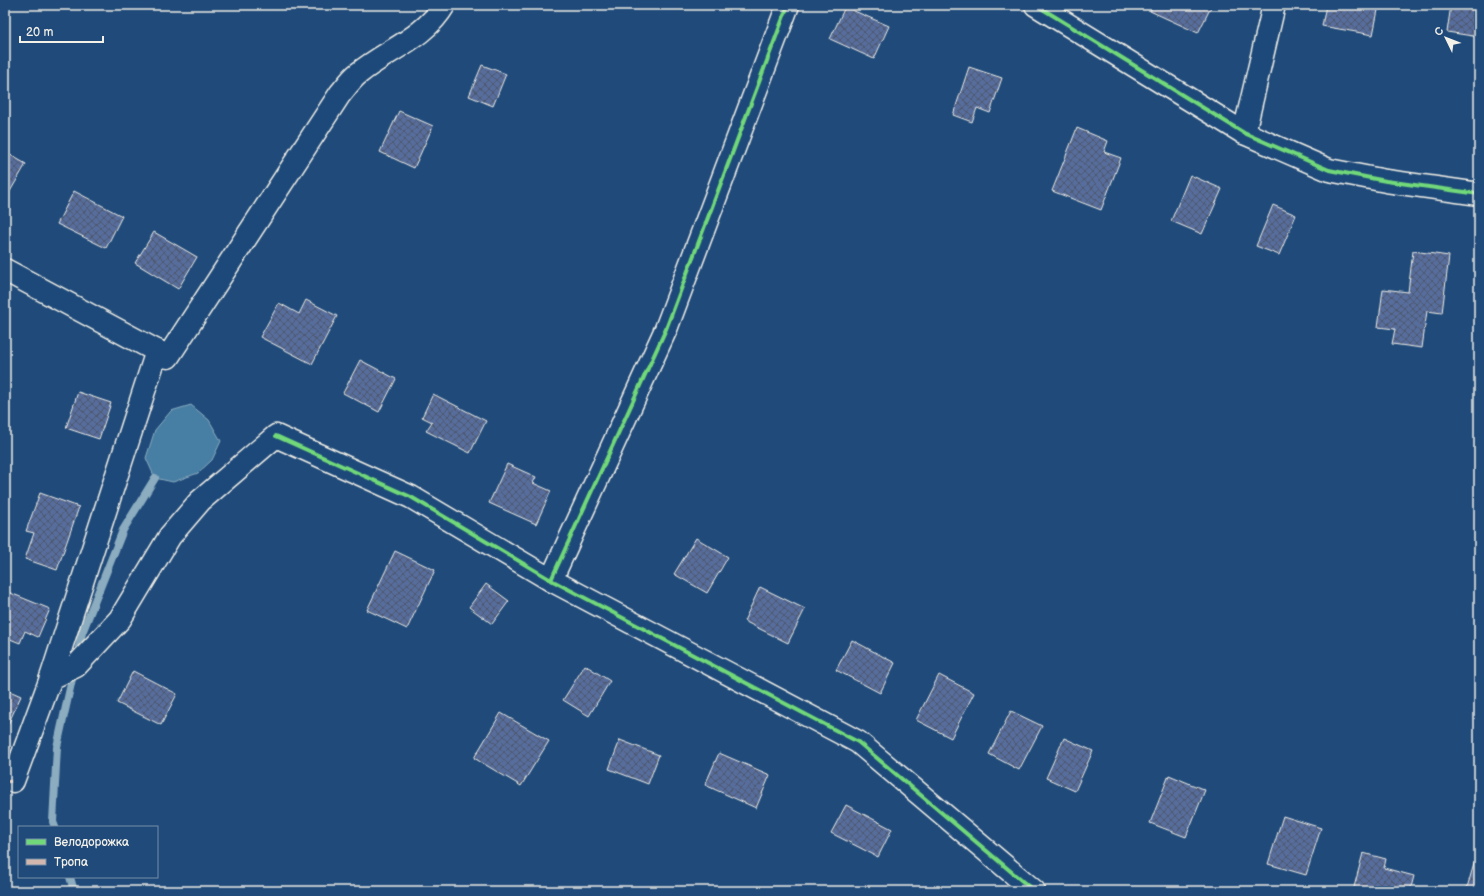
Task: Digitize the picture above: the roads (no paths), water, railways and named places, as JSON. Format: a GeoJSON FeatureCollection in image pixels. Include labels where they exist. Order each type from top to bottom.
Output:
{"type":"FeatureCollection","features":[{"type":"Feature","properties":{"kind":"street"},"geometry":{"type":"LineString","coordinates":[[13,781],[51,678],[163,354],[340,94],[358,73],[414,38],[444,5]]}},
{"type":"Feature","properties":{"kind":"street"},"geometry":{"type":"LineString","coordinates":[[551,580],[666,329],[788,5]]}},
{"type":"Feature","properties":{"kind":"street"},"geometry":{"type":"LineString","coordinates":[[1036,5],[1244,133],[1329,170],[1386,181],[1479,194]]}},
{"type":"Feature","properties":{"kind":"street"},"geometry":{"type":"LineString","coordinates":[[1244,133],[1274,5]]}},
{"type":"Feature","properties":{"kind":"street"},"geometry":{"type":"LineString","coordinates":[[5,270],[163,354]]}},
{"type":"Feature","properties":{"kind":"street"},"geometry":{"type":"LineString","coordinates":[[51,678],[76,666],[120,619],[170,536],[200,501],[276,436],[411,497],[551,580],[858,742],[1034,891]]}},
{"type":"Feature","properties":{"kind":"water"},"geometry":{"type":"Polygon","coordinates":[[[191,405],[209,420],[221,441],[212,460],[198,473],[173,482],[155,478],[146,458],[155,430],[171,411],[191,405]]]}},
{"type":"Feature","properties":{"kind":"waterway"},"geometry":{"type":"LineString","coordinates":[[77,656],[82,633],[123,530],[155,478]]}},
{"type":"Feature","properties":{"kind":"waterway"},"geometry":{"type":"LineString","coordinates":[[55,826],[53,822],[57,747],[74,670]]}},
{"type":"Feature","properties":{"kind":"waterway"},"geometry":{"type":"LineString","coordinates":[[70,878],[74,891]]}}]}
